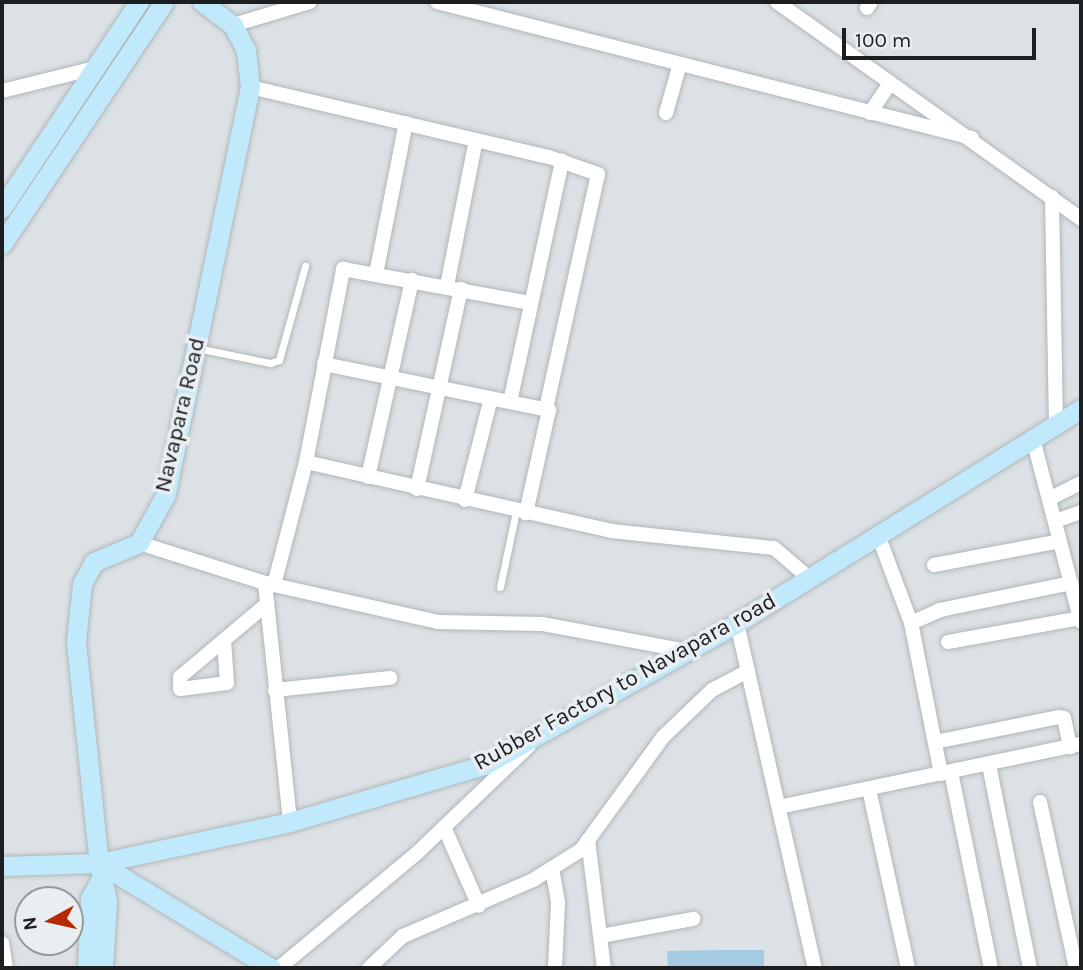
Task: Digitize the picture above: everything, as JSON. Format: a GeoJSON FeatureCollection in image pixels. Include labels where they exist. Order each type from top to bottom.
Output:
{"type":"FeatureCollection","features":[{"type":"Feature","properties":{"kind":"street"},"geometry":{"type":"LineString","coordinates":[[2,208],[139,2]]}},
{"type":"Feature","properties":{"kind":"street"},"geometry":{"type":"LineString","coordinates":[[2,244],[164,2]]}},
{"type":"Feature","properties":{"kind":"street"},"geometry":{"type":"LineString","coordinates":[[202,2],[233,25],[310,2]]}},
{"type":"Feature","properties":{"kind":"street"},"geometry":{"type":"LineString","coordinates":[[437,2],[972,138]]}},
{"type":"Feature","properties":{"kind":"street"},"geometry":{"type":"LineString","coordinates":[[777,2],[972,138],[1081,219]]}},
{"type":"Feature","properties":{"kind":"street","name":"Navapara Road"},"geometry":{"type":"LineString","coordinates":[[139,543],[166,494],[250,87],[246,50],[233,25]]}},
{"type":"Feature","properties":{"kind":"street"},"geometry":{"type":"LineString","coordinates":[[666,113],[680,64]]}},
{"type":"Feature","properties":{"kind":"street"},"geometry":{"type":"LineString","coordinates":[[2,92],[95,68]]}},
{"type":"Feature","properties":{"kind":"street"},"geometry":{"type":"LineString","coordinates":[[870,113],[890,83]]}},
{"type":"Feature","properties":{"kind":"street"},"geometry":{"type":"LineString","coordinates":[[250,87],[562,161],[598,174],[521,512]]}},
{"type":"Feature","properties":{"kind":"street"},"geometry":{"type":"LineString","coordinates":[[376,274],[406,123]]}},
{"type":"Feature","properties":{"kind":"street"},"geometry":{"type":"LineString","coordinates":[[417,489],[439,388],[476,140]]}},
{"type":"Feature","properties":{"kind":"street"},"geometry":{"type":"LineString","coordinates":[[510,402],[562,161]]}},
{"type":"Feature","properties":{"kind":"street"},"geometry":{"type":"LineString","coordinates":[[1052,197],[1056,425]]}},
{"type":"Feature","properties":{"kind":"street"},"geometry":{"type":"LineString","coordinates":[[290,822],[267,604],[270,584],[306,462],[343,269],[531,303]]}},
{"type":"Feature","properties":{"kind":"street"},"geometry":{"type":"LineString","coordinates":[[368,477],[393,378],[412,280]]}},
{"type":"Feature","properties":{"kind":"street"},"geometry":{"type":"LineString","coordinates":[[324,364],[546,409]]}},
{"type":"Feature","properties":{"kind":"street"},"geometry":{"type":"LineString","coordinates":[[465,500],[491,398]]}},
{"type":"Feature","properties":{"kind":"street","name":"Rubber Factory to Navapara road"},"geometry":{"type":"LineString","coordinates":[[2,866],[99,872],[290,822],[484,765],[737,623],[1081,409]]}},
{"type":"Feature","properties":{"kind":"street"},"geometry":{"type":"LineString","coordinates":[[948,642],[1081,620],[1033,439]]}},
{"type":"Feature","properties":{"kind":"street"},"geometry":{"type":"LineString","coordinates":[[306,462],[611,531],[774,548],[809,578]]}},
{"type":"Feature","properties":{"kind":"street"},"geometry":{"type":"LineString","coordinates":[[1049,499],[1081,483]]}},
{"type":"Feature","properties":{"kind":"street"},"geometry":{"type":"LineString","coordinates":[[1055,521],[1081,512]]}},
{"type":"Feature","properties":{"kind":"street"},"geometry":{"type":"LineString","coordinates":[[878,535],[912,623],[934,742],[946,773],[991,968]]}},
{"type":"Feature","properties":{"kind":"street"},"geometry":{"type":"LineString","coordinates":[[934,565],[1060,541]]}},
{"type":"Feature","properties":{"kind":"street"},"geometry":{"type":"LineString","coordinates":[[103,968],[107,902],[99,872],[76,642],[82,584],[94,562],[139,543],[270,584],[438,622],[542,624],[687,651]]}},
{"type":"Feature","properties":{"kind":"street"},"geometry":{"type":"LineString","coordinates":[[912,623],[940,610],[1071,583]]}},
{"type":"Feature","properties":{"kind":"street"},"geometry":{"type":"LineString","coordinates":[[225,640],[267,604]]}},
{"type":"Feature","properties":{"kind":"street"},"geometry":{"type":"LineString","coordinates":[[737,623],[815,968]]}},
{"type":"Feature","properties":{"kind":"street"},"geometry":{"type":"LineString","coordinates":[[369,968],[403,936],[479,906],[552,869],[588,840],[663,737],[712,690],[748,671]]}},
{"type":"Feature","properties":{"kind":"street"},"geometry":{"type":"LineString","coordinates":[[275,690],[390,678]]}},
{"type":"Feature","properties":{"kind":"street"},"geometry":{"type":"LineString","coordinates":[[779,807],[1076,746],[1064,718],[1059,717],[934,742]]}},
{"type":"Feature","properties":{"kind":"street"},"geometry":{"type":"LineString","coordinates":[[279,968],[444,827],[545,731]]}},
{"type":"Feature","properties":{"kind":"street"},"geometry":{"type":"LineString","coordinates":[[989,765],[1030,968]]}},
{"type":"Feature","properties":{"kind":"street"},"geometry":{"type":"LineString","coordinates":[[869,789],[908,968]]}},
{"type":"Feature","properties":{"kind":"street"},"geometry":{"type":"LineString","coordinates":[[1040,802],[1076,968]]}},
{"type":"Feature","properties":{"kind":"street"},"geometry":{"type":"LineString","coordinates":[[444,827],[479,906]]}},
{"type":"Feature","properties":{"kind":"street"},"geometry":{"type":"LineString","coordinates":[[588,840],[604,968]]}},
{"type":"Feature","properties":{"kind":"street"},"geometry":{"type":"LineString","coordinates":[[552,869],[558,903],[555,968]]}},
{"type":"Feature","properties":{"kind":"street"},"geometry":{"type":"LineString","coordinates":[[87,968],[90,899],[99,872]]}},
{"type":"Feature","properties":{"kind":"street"},"geometry":{"type":"LineString","coordinates":[[99,872],[271,968]]}},
{"type":"Feature","properties":{"kind":"street"},"geometry":{"type":"LineString","coordinates":[[601,936],[693,919]]}},
{"type":"Feature","properties":{"kind":"street"},"geometry":{"type":"LineString","coordinates":[[2,948],[6,968]]}},
{"type":"Feature","properties":{"kind":"lane"},"geometry":{"type":"LineString","coordinates":[[196,348],[270,363],[279,360],[306,267]]}},
{"type":"Feature","properties":{"kind":"lane"},"geometry":{"type":"LineString","coordinates":[[500,587],[521,512]]}},
{"type":"Feature","properties":{"kind":"building"},"geometry":{"type":"Polygon","coordinates":[[[764,950],[764,968],[668,968],[667,951],[764,950]]]}}]}
